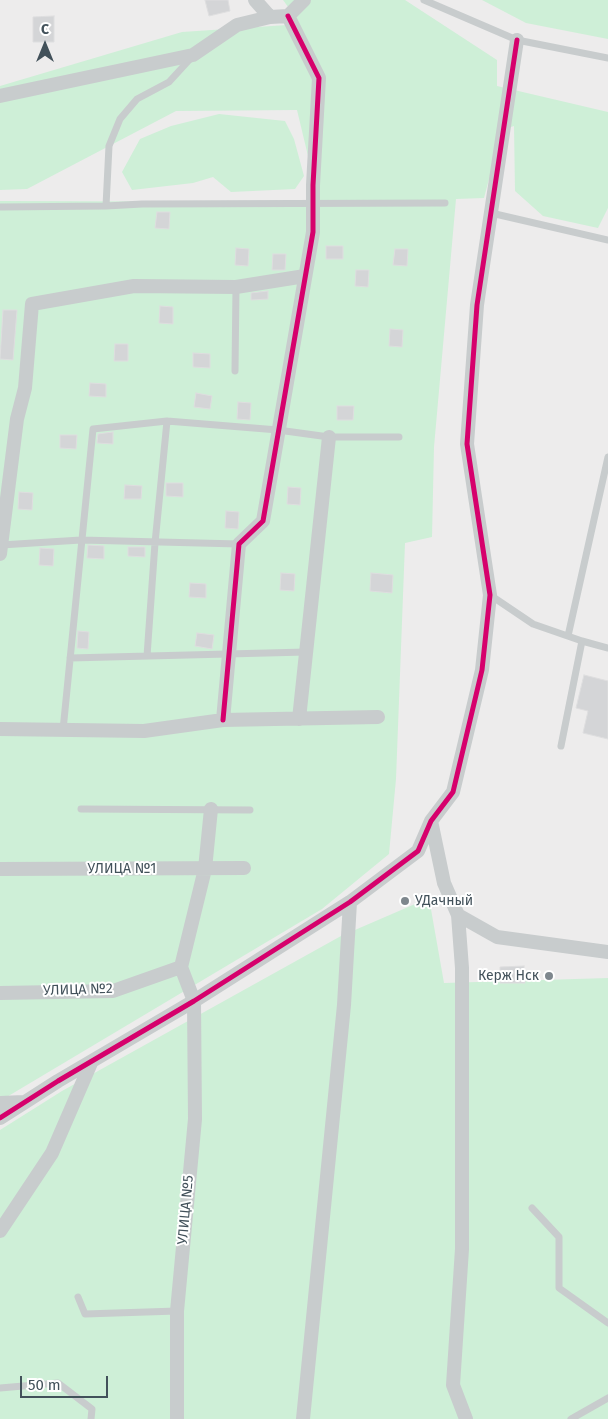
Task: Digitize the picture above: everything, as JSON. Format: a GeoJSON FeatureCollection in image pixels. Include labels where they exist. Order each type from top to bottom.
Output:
{"type":"FeatureCollection","features":[{"type":"Feature","properties":{"kind":"street"},"geometry":{"type":"LineString","coordinates":[[255,0],[270,17]]}},
{"type":"Feature","properties":{"kind":"street"},"geometry":{"type":"LineString","coordinates":[[0,96],[193,55],[238,26],[270,17],[288,16],[304,0]]}},
{"type":"Feature","properties":{"kind":"street"},"geometry":{"type":"LineString","coordinates":[[223,720],[239,544],[263,521],[313,232],[319,78],[288,16]]}},
{"type":"Feature","properties":{"kind":"street"},"geometry":{"type":"LineString","coordinates":[[0,1118],[194,1001],[350,902],[418,851],[431,821],[453,792],[482,670],[490,595],[467,444],[477,305],[518,40]]}},
{"type":"Feature","properties":{"kind":"street"},"geometry":{"type":"LineString","coordinates":[[0,554],[17,419],[25,388],[32,304],[134,286],[236,286],[305,276]]}},
{"type":"Feature","properties":{"kind":"street"},"geometry":{"type":"LineString","coordinates":[[299,718],[329,437]]}},
{"type":"Feature","properties":{"kind":"street"},"geometry":{"type":"LineString","coordinates":[[0,729],[144,731],[223,720],[378,717]]}},
{"type":"Feature","properties":{"kind":"street"},"geometry":{"type":"LineString","coordinates":[[194,1001],[181,967],[205,869],[210,809]]}},
{"type":"Feature","properties":{"kind":"street"},"geometry":{"type":"LineString","coordinates":[[431,821],[444,883],[458,915],[462,968],[462,1249],[453,1385],[466,1419]]}},
{"type":"Feature","properties":{"kind":"street","name":"УЛИЦА №1"},"geometry":{"type":"LineString","coordinates":[[0,869],[244,868]]}},
{"type":"Feature","properties":{"kind":"street"},"geometry":{"type":"LineString","coordinates":[[303,1419],[344,1005],[350,902]]}},
{"type":"Feature","properties":{"kind":"street"},"geometry":{"type":"LineString","coordinates":[[458,915],[497,937],[608,952]]}},
{"type":"Feature","properties":{"kind":"street","name":"УЛИЦА №2"},"geometry":{"type":"LineString","coordinates":[[0,992],[113,991],[181,967]]}},
{"type":"Feature","properties":{"kind":"street","name":"УЛИЦА №5"},"geometry":{"type":"LineString","coordinates":[[177,1419],[177,1311],[195,1119],[194,1001]]}},
{"type":"Feature","properties":{"kind":"street"},"geometry":{"type":"LineString","coordinates":[[0,1231],[52,1153],[91,1063]]}},
{"type":"Feature","properties":{"kind":"street"},"geometry":{"type":"LineString","coordinates":[[0,1103],[25,1102]]}},
{"type":"Feature","properties":{"kind":"lane"},"geometry":{"type":"LineString","coordinates":[[424,0],[518,40],[608,58]]}},
{"type":"Feature","properties":{"kind":"lane"},"geometry":{"type":"LineString","coordinates":[[106,206],[109,146],[120,119],[138,99],[169,82],[193,55]]}},
{"type":"Feature","properties":{"kind":"lane"},"geometry":{"type":"LineString","coordinates":[[0,207],[142,204],[445,203]]}},
{"type":"Feature","properties":{"kind":"lane"},"geometry":{"type":"LineString","coordinates":[[491,213],[608,240]]}},
{"type":"Feature","properties":{"kind":"lane"},"geometry":{"type":"LineString","coordinates":[[236,286],[236,371]]}},
{"type":"Feature","properties":{"kind":"lane"},"geometry":{"type":"LineString","coordinates":[[147,656],[155,543],[167,421]]}},
{"type":"Feature","properties":{"kind":"lane"},"geometry":{"type":"LineString","coordinates":[[63,730],[92,429],[167,421],[278,430],[329,437],[399,438]]}},
{"type":"Feature","properties":{"kind":"lane"},"geometry":{"type":"LineString","coordinates":[[568,636],[608,457]]}},
{"type":"Feature","properties":{"kind":"lane"},"geometry":{"type":"LineString","coordinates":[[1,546],[81,540],[239,544]]}},
{"type":"Feature","properties":{"kind":"lane"},"geometry":{"type":"LineString","coordinates":[[490,595],[533,624],[608,648]]}},
{"type":"Feature","properties":{"kind":"lane"},"geometry":{"type":"LineString","coordinates":[[561,746],[582,641]]}},
{"type":"Feature","properties":{"kind":"lane"},"geometry":{"type":"LineString","coordinates":[[70,658],[306,652]]}},
{"type":"Feature","properties":{"kind":"lane"},"geometry":{"type":"LineString","coordinates":[[81,809],[250,810]]}},
{"type":"Feature","properties":{"kind":"lane"},"geometry":{"type":"LineString","coordinates":[[532,1208],[559,1237],[559,1288],[608,1323]]}},
{"type":"Feature","properties":{"kind":"lane"},"geometry":{"type":"LineString","coordinates":[[78,1297],[85,1314],[177,1311]]}},
{"type":"Feature","properties":{"kind":"lane"},"geometry":{"type":"LineString","coordinates":[[0,1388],[58,1383],[92,1409],[91,1419]]}},
{"type":"Feature","properties":{"kind":"lane"},"geometry":{"type":"LineString","coordinates":[[570,1419],[608,1398]]}},
{"type":"Feature","properties":{"kind":"green space"},"geometry":{"type":"Polygon","coordinates":[[[283,0],[405,0],[497,60],[497,86],[608,112],[608,208],[598,228],[543,216],[515,191],[514,126],[502,130],[484,198],[456,199],[434,447],[432,537],[405,543],[396,779],[389,854],[322,909],[0,1101],[0,201],[319,202],[297,110],[176,111],[27,189],[0,190],[0,86],[182,32],[287,25],[297,19],[283,0]]]}},
{"type":"Feature","properties":{"kind":"green space"},"geometry":{"type":"Polygon","coordinates":[[[482,0],[608,0],[608,39],[526,23],[482,0]]]}},
{"type":"Feature","properties":{"kind":"green space"},"geometry":{"type":"Polygon","coordinates":[[[219,114],[285,121],[294,139],[304,176],[295,189],[231,192],[213,177],[193,183],[132,190],[122,172],[140,139],[171,126],[219,114]]]}},
{"type":"Feature","properties":{"kind":"green space"},"geometry":{"type":"Polygon","coordinates":[[[429,898],[444,983],[608,978],[608,1419],[0,1419],[0,1130],[62,1091],[341,936],[429,898]]]}},
{"type":"Feature","properties":{"kind":"building"},"geometry":{"type":"Polygon","coordinates":[[[205,0],[228,0],[230,11],[209,16],[205,0]]]}},
{"type":"Feature","properties":{"kind":"building"},"geometry":{"type":"Polygon","coordinates":[[[54,16],[54,42],[33,42],[33,17],[54,16]]]}},
{"type":"Feature","properties":{"kind":"building"},"geometry":{"type":"Polygon","coordinates":[[[157,212],[170,212],[169,229],[155,228],[157,212]]]}},
{"type":"Feature","properties":{"kind":"building"},"geometry":{"type":"Polygon","coordinates":[[[326,246],[343,246],[343,259],[326,259],[326,246]]]}},
{"type":"Feature","properties":{"kind":"building"},"geometry":{"type":"Polygon","coordinates":[[[236,248],[249,249],[248,266],[235,265],[236,248]]]}},
{"type":"Feature","properties":{"kind":"building"},"geometry":{"type":"Polygon","coordinates":[[[395,249],[408,249],[407,266],[393,265],[395,249]]]}},
{"type":"Feature","properties":{"kind":"building"},"geometry":{"type":"Polygon","coordinates":[[[273,254],[286,254],[285,270],[272,270],[273,254]]]}},
{"type":"Feature","properties":{"kind":"building"},"geometry":{"type":"Polygon","coordinates":[[[356,270],[369,270],[368,287],[355,286],[356,270]]]}},
{"type":"Feature","properties":{"kind":"building"},"geometry":{"type":"Polygon","coordinates":[[[268,291],[268,299],[251,300],[251,293],[268,291]]]}},
{"type":"Feature","properties":{"kind":"building"},"geometry":{"type":"Polygon","coordinates":[[[160,306],[173,307],[173,324],[159,323],[160,306]]]}},
{"type":"Feature","properties":{"kind":"building"},"geometry":{"type":"Polygon","coordinates":[[[3,310],[17,310],[13,360],[0,359],[3,310]]]}},
{"type":"Feature","properties":{"kind":"building"},"geometry":{"type":"Polygon","coordinates":[[[390,329],[403,330],[402,347],[389,346],[390,329]]]}},
{"type":"Feature","properties":{"kind":"building"},"geometry":{"type":"Polygon","coordinates":[[[115,344],[128,344],[128,361],[114,361],[115,344]]]}},
{"type":"Feature","properties":{"kind":"building"},"geometry":{"type":"Polygon","coordinates":[[[193,353],[210,354],[210,368],[193,367],[193,353]]]}},
{"type":"Feature","properties":{"kind":"building"},"geometry":{"type":"Polygon","coordinates":[[[90,383],[106,384],[106,397],[89,396],[90,383]]]}},
{"type":"Feature","properties":{"kind":"building"},"geometry":{"type":"Polygon","coordinates":[[[196,393],[212,396],[210,409],[194,407],[196,393]]]}},
{"type":"Feature","properties":{"kind":"building"},"geometry":{"type":"Polygon","coordinates":[[[238,402],[251,403],[250,420],[237,419],[238,402]]]}},
{"type":"Feature","properties":{"kind":"building"},"geometry":{"type":"Polygon","coordinates":[[[337,406],[354,406],[353,420],[337,420],[337,406]]]}},
{"type":"Feature","properties":{"kind":"building"},"geometry":{"type":"Polygon","coordinates":[[[113,432],[113,444],[97,443],[98,434],[113,432]]]}},
{"type":"Feature","properties":{"kind":"building"},"geometry":{"type":"Polygon","coordinates":[[[60,435],[77,435],[76,449],[60,448],[60,435]]]}},
{"type":"Feature","properties":{"kind":"building"},"geometry":{"type":"Polygon","coordinates":[[[166,483],[183,483],[183,497],[166,496],[166,483]]]}},
{"type":"Feature","properties":{"kind":"building"},"geometry":{"type":"Polygon","coordinates":[[[125,485],[142,486],[141,499],[124,499],[125,485]]]}},
{"type":"Feature","properties":{"kind":"building"},"geometry":{"type":"Polygon","coordinates":[[[288,487],[301,488],[300,505],[287,504],[288,487]]]}},
{"type":"Feature","properties":{"kind":"building"},"geometry":{"type":"Polygon","coordinates":[[[19,492],[33,493],[32,510],[18,509],[19,492]]]}},
{"type":"Feature","properties":{"kind":"building"},"geometry":{"type":"Polygon","coordinates":[[[226,511],[239,512],[238,529],[225,528],[226,511]]]}},
{"type":"Feature","properties":{"kind":"building"},"geometry":{"type":"Polygon","coordinates":[[[88,545],[104,546],[104,559],[87,558],[88,545]]]}},
{"type":"Feature","properties":{"kind":"building"},"geometry":{"type":"Polygon","coordinates":[[[128,547],[145,547],[145,557],[128,556],[128,547]]]}},
{"type":"Feature","properties":{"kind":"building"},"geometry":{"type":"Polygon","coordinates":[[[40,548],[54,549],[53,566],[39,565],[40,548]]]}},
{"type":"Feature","properties":{"kind":"building"},"geometry":{"type":"Polygon","coordinates":[[[281,573],[295,574],[294,591],[280,590],[281,573]]]}},
{"type":"Feature","properties":{"kind":"building"},"geometry":{"type":"Polygon","coordinates":[[[371,573],[393,575],[392,593],[370,591],[371,573]]]}},
{"type":"Feature","properties":{"kind":"building"},"geometry":{"type":"Polygon","coordinates":[[[190,583],[206,584],[206,598],[189,597],[190,583]]]}},
{"type":"Feature","properties":{"kind":"building"},"geometry":{"type":"Polygon","coordinates":[[[78,631],[89,632],[88,649],[77,648],[78,631]]]}},
{"type":"Feature","properties":{"kind":"building"},"geometry":{"type":"Polygon","coordinates":[[[197,633],[214,635],[212,649],[195,646],[197,633]]]}},
{"type":"Feature","properties":{"kind":"building"},"geometry":{"type":"Polygon","coordinates":[[[584,675],[608,681],[608,739],[583,733],[588,711],[576,708],[584,675]]]}},
{"type":"Feature","properties":{"kind":"building"},"geometry":{"type":"Polygon","coordinates":[[[524,966],[525,983],[500,983],[500,967],[524,966]]]}},
{"type":"Feature","properties":{"kind":"cycle path"},"geometry":{"type":"LineString","coordinates":[[223,720],[239,544],[263,521],[313,232],[313,185],[319,78],[288,16]]}},
{"type":"Feature","properties":{"kind":"cycle path"},"geometry":{"type":"LineString","coordinates":[[0,1118],[58,1081],[194,1001],[350,902],[418,851],[431,821],[453,792],[482,670],[490,595],[467,444],[477,305],[517,40]]}},
{"type":"Feature","properties":{"kind":"place","name":"УДачный"},"geometry":{"type":"Point","coordinates":[405,901]}},
{"type":"Feature","properties":{"kind":"place","name":"Керж Нск"},"geometry":{"type":"Point","coordinates":[549,976]}}]}
